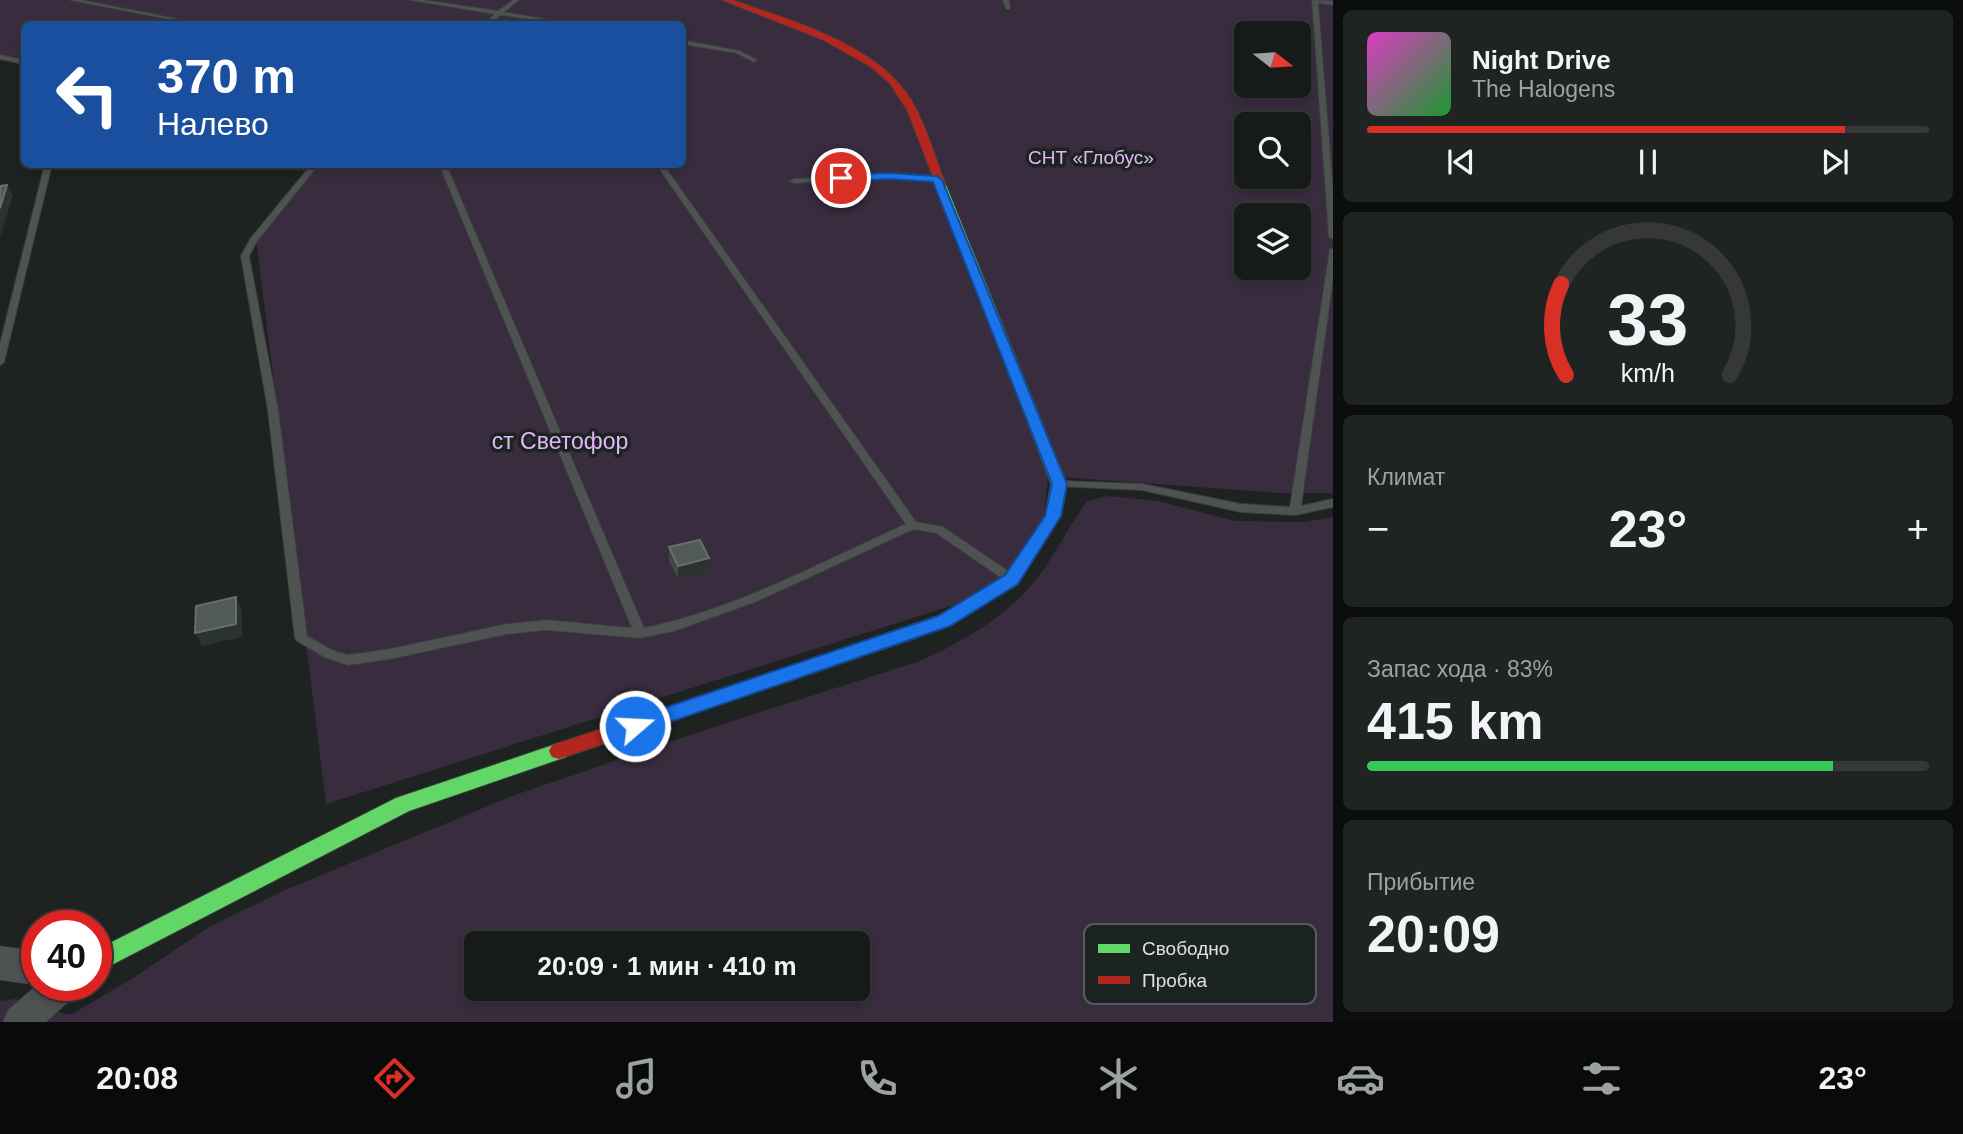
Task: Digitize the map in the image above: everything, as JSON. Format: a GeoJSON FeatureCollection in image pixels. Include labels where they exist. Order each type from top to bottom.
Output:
{"type":"FeatureCollection","features":[{"type":"Feature","properties":{"kind":"street"},"geometry":{"type":"LineString","coordinates":[[112,954],[403,804],[944,621],[1012,579],[1053,516],[1059,484],[937,180],[914,113],[892,80],[878,68],[833,42],[726,0]]}},
{"type":"Feature","properties":{"kind":"street"},"geometry":{"type":"LineString","coordinates":[[0,963],[21,966]]}},
{"type":"Feature","properties":{"kind":"street"},"geometry":{"type":"LineString","coordinates":[[20,1022],[44,1001]]}},
{"type":"Feature","properties":{"kind":"lane"},"geometry":{"type":"LineString","coordinates":[[73,0],[184,21]]}},
{"type":"Feature","properties":{"kind":"lane"},"geometry":{"type":"LineString","coordinates":[[413,0],[552,21]]}},
{"type":"Feature","properties":{"kind":"lane"},"geometry":{"type":"LineString","coordinates":[[490,21],[516,0]]}},
{"type":"Feature","properties":{"kind":"lane"},"geometry":{"type":"LineString","coordinates":[[1006,0],[1008,8]]}},
{"type":"Feature","properties":{"kind":"lane"},"geometry":{"type":"LineString","coordinates":[[1333,3],[1315,1],[1333,237]]}},
{"type":"Feature","properties":{"kind":"lane"},"geometry":{"type":"LineString","coordinates":[[686,43],[738,52],[754,60]]}},
{"type":"Feature","properties":{"kind":"lane"},"geometry":{"type":"LineString","coordinates":[[0,57],[21,61]]}},
{"type":"Feature","properties":{"kind":"lane"},"geometry":{"type":"LineString","coordinates":[[1321,70],[1333,72]]}},
{"type":"Feature","properties":{"kind":"lane"},"geometry":{"type":"LineString","coordinates":[[0,362],[48,168]]}},
{"type":"Feature","properties":{"kind":"lane"},"geometry":{"type":"LineString","coordinates":[[313,168],[254,240],[246,256],[273,410],[301,638],[330,655],[348,660],[390,654],[506,629],[546,625],[640,632],[674,626],[751,599],[913,525],[939,530],[1012,579]]}},
{"type":"Feature","properties":{"kind":"lane"},"geometry":{"type":"LineString","coordinates":[[445,168],[640,632]]}},
{"type":"Feature","properties":{"kind":"lane"},"geometry":{"type":"LineString","coordinates":[[662,168],[913,525]]}},
{"type":"Feature","properties":{"kind":"lane"},"geometry":{"type":"LineString","coordinates":[[793,181],[889,176],[937,180]]}},
{"type":"Feature","properties":{"kind":"lane"},"geometry":{"type":"LineString","coordinates":[[1295,511],[1333,251]]}},
{"type":"Feature","properties":{"kind":"lane"},"geometry":{"type":"LineString","coordinates":[[1059,484],[1142,487],[1241,508],[1295,511],[1333,503]]}},
{"type":"Feature","properties":{"kind":"green space","name":"ст Светофор"},"geometry":{"type":"Polygon","coordinates":[[[0,0],[1333,0],[1333,493],[1279,493],[1048,476],[1042,535],[982,596],[326,804],[256,238],[314,168],[686,168],[686,21],[21,21],[21,64],[0,60],[0,0]]]}},
{"type":"Feature","properties":{"kind":"green space"},"geometry":{"type":"Polygon","coordinates":[[[1108,496],[1158,501],[1235,521],[1305,522],[1333,517],[1333,1022],[0,1022],[0,1001],[16,999],[70,1015],[94,1001],[112,1001],[112,990],[209,927],[285,890],[512,796],[920,661],[972,634],[1004,612],[1032,585],[1087,501],[1108,496]]]}},
{"type":"Feature","properties":{"kind":"building"},"geometry":{"type":"Polygon","coordinates":[[[7,185],[0,208],[0,186],[7,185]]]}},
{"type":"Feature","properties":{"kind":"building"},"geometry":{"type":"Polygon","coordinates":[[[700,540],[709,558],[678,566],[669,547],[700,540]]]}},
{"type":"Feature","properties":{"kind":"building"},"geometry":{"type":"Polygon","coordinates":[[[236,597],[236,624],[195,633],[196,606],[236,597]]]}},
{"type":"Feature","properties":{"kind":"traffic: fast"},"geometry":{"type":"LineString","coordinates":[[854,652],[944,621],[1012,579],[1053,516],[1059,484],[941,185]]}},
{"type":"Feature","properties":{"kind":"traffic: fast"},"geometry":{"type":"LineString","coordinates":[[112,954],[403,804],[559,751]]}},
{"type":"Feature","properties":{"kind":"traffic: jam"},"geometry":{"type":"LineString","coordinates":[[726,0],[826,38],[851,51],[894,82],[912,110],[941,185]]}},
{"type":"Feature","properties":{"kind":"traffic: jam"},"geometry":{"type":"LineString","coordinates":[[559,751],[854,652]]}},
{"type":"Feature","properties":{"kind":"route"},"geometry":{"type":"LineString","coordinates":[[635,726],[944,621],[1012,579],[1053,516],[1059,484],[937,180],[889,176],[841,178]]}},
{"type":"Feature","properties":{"kind":"park label","name":"СНТ «Глобус»"},"geometry":{"type":"Point","coordinates":[1091,157]}}]}
